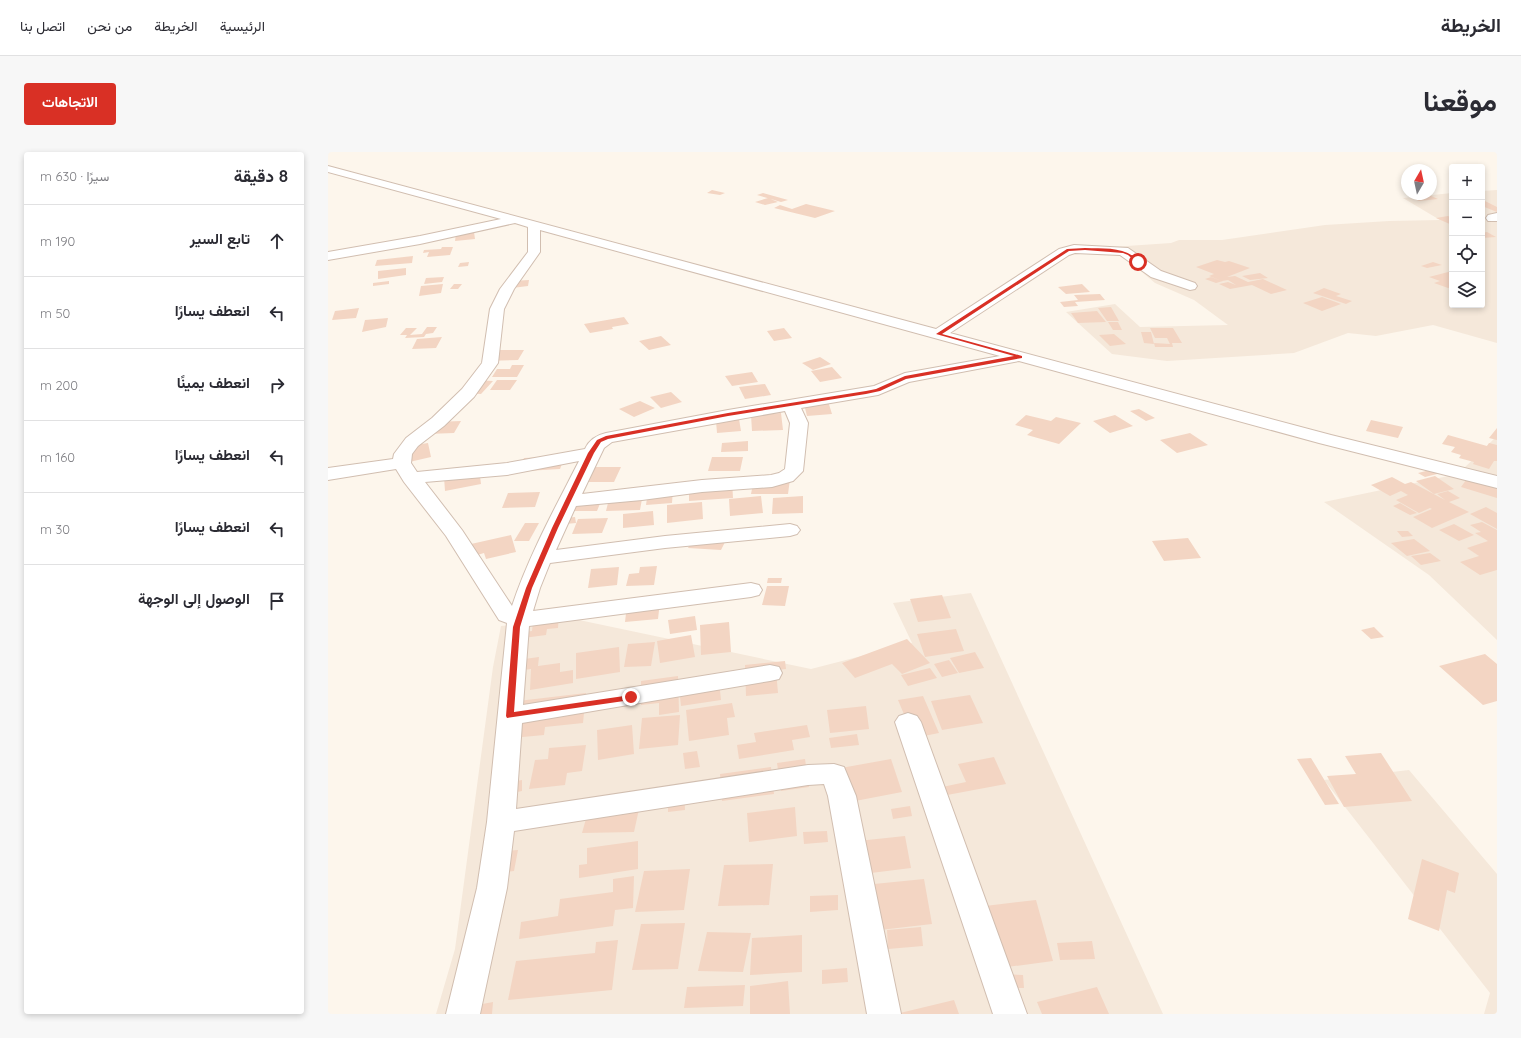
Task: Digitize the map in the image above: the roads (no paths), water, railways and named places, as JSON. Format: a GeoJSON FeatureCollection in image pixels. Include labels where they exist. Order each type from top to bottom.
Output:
{"type":"FeatureCollection","features":[{"type":"Feature","properties":{"kind":"street"},"geometry":{"type":"LineString","coordinates":[[330,174],[534,225],[1325,439],[1497,482]]}},
{"type":"Feature","properties":{"kind":"street"},"geometry":{"type":"LineString","coordinates":[[328,256],[515,220]]}},
{"type":"Feature","properties":{"kind":"street"},"geometry":{"type":"LineString","coordinates":[[534,225],[534,252],[507,289],[497,309],[490,363],[468,393],[438,422],[412,442],[402,454],[406,471],[455,534],[507,615],[520,619],[751,590]]}},
{"type":"Feature","properties":{"kind":"street"},"geometry":{"type":"LineString","coordinates":[[938,334],[1068,250],[1085,249],[1123,252],[1130,254],[1147,269],[1157,275],[1190,286]]}},
{"type":"Feature","properties":{"kind":"street"},"geometry":{"type":"LineString","coordinates":[[464,1014],[492,888],[502,822],[515,640],[529,588],[568,501],[591,453],[599,441],[606,438],[728,415],[878,390],[905,378],[1021,357]]}},
{"type":"Feature","properties":{"kind":"street"},"geometry":{"type":"LineString","coordinates":[[568,501],[642,494],[702,486],[772,481],[786,477],[794,471],[799,423],[791,405]]}},
{"type":"Feature","properties":{"kind":"street"},"geometry":{"type":"LineString","coordinates":[[328,474],[506,469],[591,453]]}},
{"type":"Feature","properties":{"kind":"street"},"geometry":{"type":"LineString","coordinates":[[542,558],[665,542],[790,530]]}},
{"type":"Feature","properties":{"kind":"street"},"geometry":{"type":"LineString","coordinates":[[510,716],[617,700],[770,673]]}},
{"type":"Feature","properties":{"kind":"street"},"geometry":{"type":"LineString","coordinates":[[908,722],[1010,1014]]}},
{"type":"Feature","properties":{"kind":"street"},"geometry":{"type":"LineString","coordinates":[[502,822],[697,794],[808,775],[834,774],[842,796],[884,1014]]}}]}
